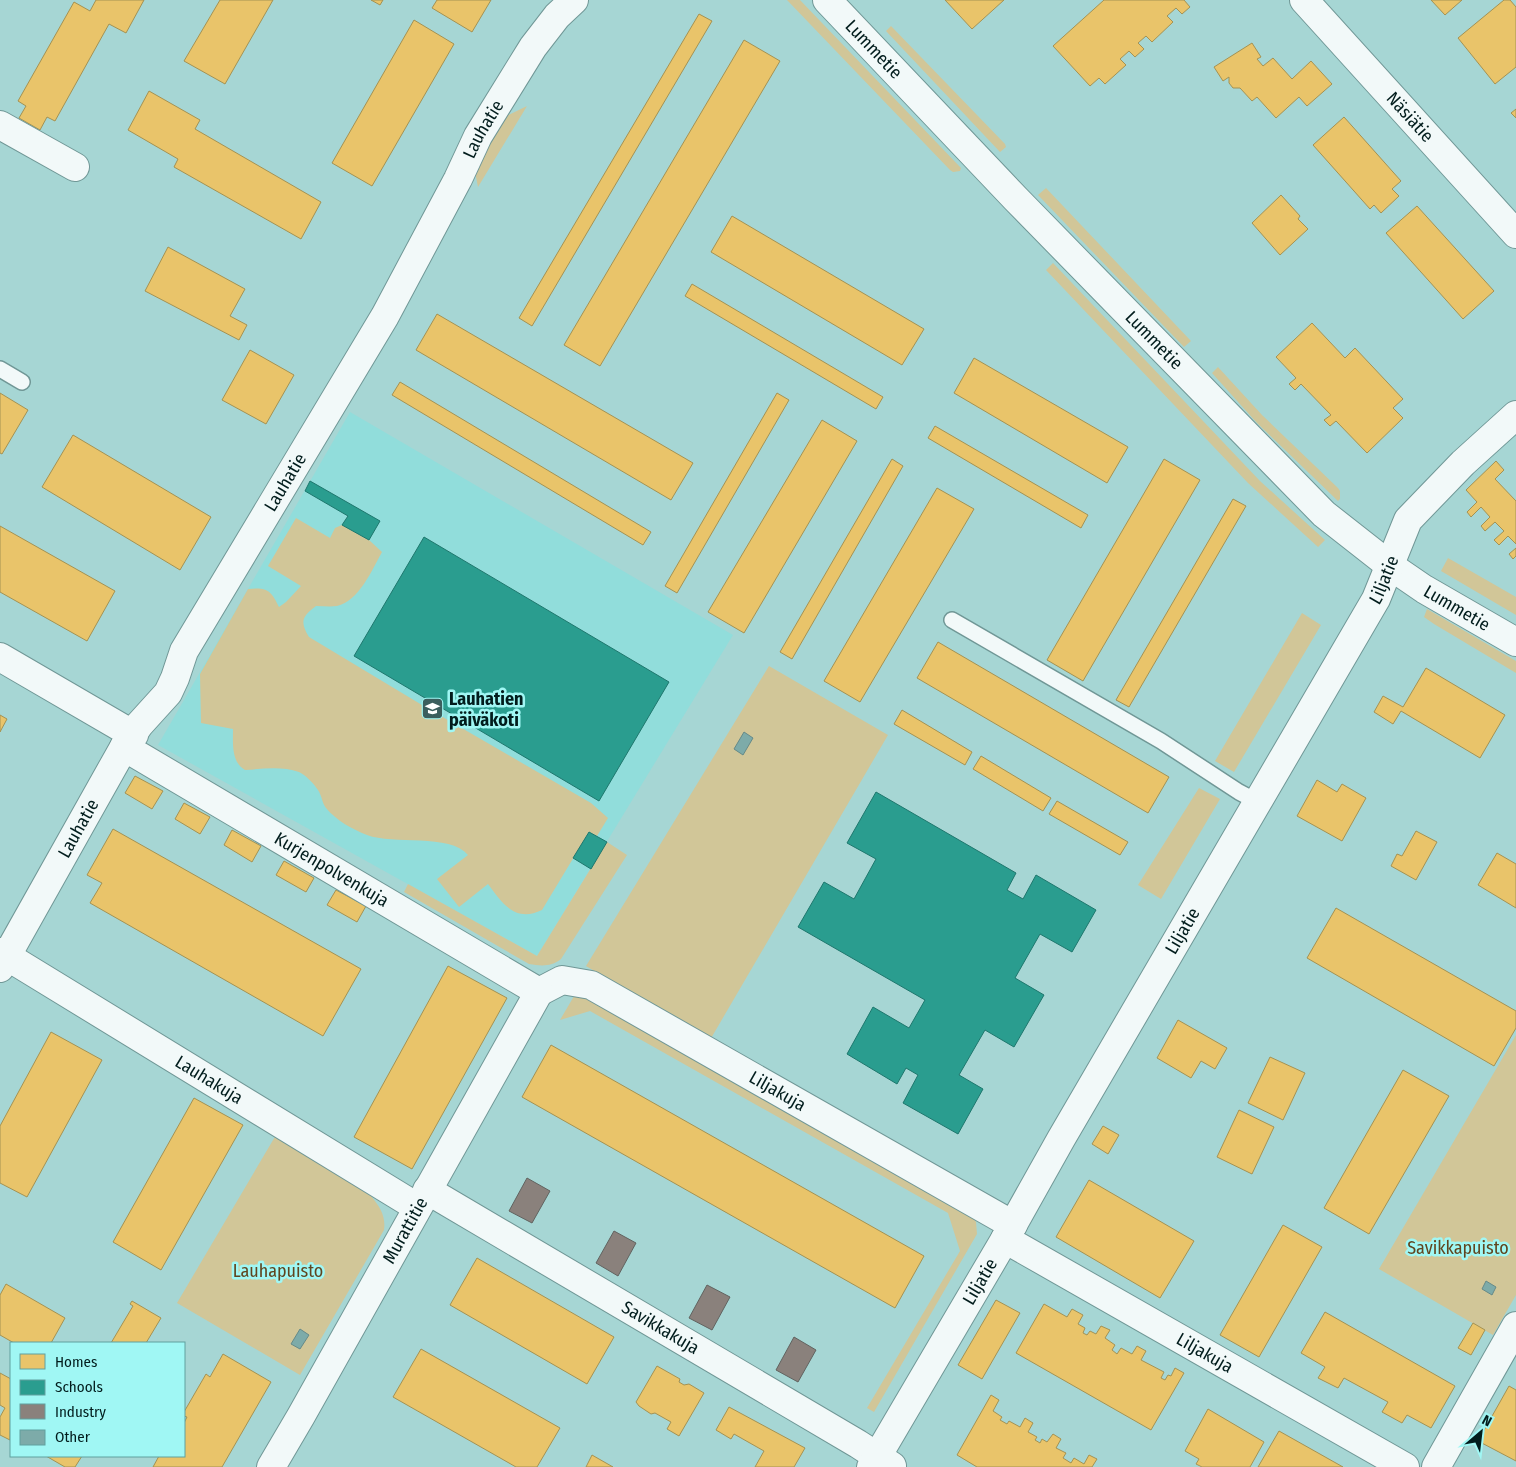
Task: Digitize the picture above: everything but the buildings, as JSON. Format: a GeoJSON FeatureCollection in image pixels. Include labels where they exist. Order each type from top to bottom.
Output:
{"type":"FeatureCollection","features":[{"type":"Feature","properties":{"kind":"street","name":"Lauhatie"},"geometry":{"type":"LineString","coordinates":[[2,959],[129,741],[140,725],[168,693],[176,678],[184,652],[373,337],[458,179],[478,136],[532,47],[556,16],[574,0]]}},
{"type":"Feature","properties":{"kind":"street","name":"Lummetie"},"geometry":{"type":"LineString","coordinates":[[827,0],[1016,199],[1324,514],[1389,565],[1424,589],[1516,642]]}},
{"type":"Feature","properties":{"kind":"street","name":"Näsiätie"},"geometry":{"type":"LineString","coordinates":[[1304,0],[1516,234]]}},
{"type":"Feature","properties":{"kind":"street"},"geometry":{"type":"LineString","coordinates":[[0,125],[75,167]]}},
{"type":"Feature","properties":{"kind":"street","name":"Liljatie"},"geometry":{"type":"LineString","coordinates":[[880,1464],[1061,1139],[1376,599],[1408,520],[1462,463],[1516,415]]}},
{"type":"Feature","properties":{"kind":"street","name":"Kurjenpolvenkuja"},"geometry":{"type":"LineString","coordinates":[[0,657],[129,741],[539,992]]}},
{"type":"Feature","properties":{"kind":"street","name":"Lauhakuja"},"geometry":{"type":"LineString","coordinates":[[2,959],[422,1199]]}},
{"type":"Feature","properties":{"kind":"street","name":"Liljakuja"},"geometry":{"type":"LineString","coordinates":[[539,992],[562,980],[591,985],[1405,1467]]}},
{"type":"Feature","properties":{"kind":"street","name":"Murattitie"},"geometry":{"type":"LineString","coordinates":[[271,1467],[539,992]]}},
{"type":"Feature","properties":{"kind":"street","name":"Savikkakuja"},"geometry":{"type":"LineString","coordinates":[[422,1199],[858,1444],[880,1464]]}},
{"type":"Feature","properties":{"kind":"street"},"geometry":{"type":"LineString","coordinates":[[1436,1467],[1516,1326]]}},
{"type":"Feature","properties":{"kind":"lane"},"geometry":{"type":"LineString","coordinates":[[0,369],[22,382]]}},
{"type":"Feature","properties":{"kind":"lane"},"geometry":{"type":"LineString","coordinates":[[952,620],[1160,741],[1239,792],[1258,802]]}},
{"type":"Feature","properties":{"kind":"shaded area","name":"Lauhatien päiväkoti"},"geometry":{"type":"Polygon","coordinates":[[[350,412],[733,635],[537,956],[158,745],[350,412]]]}},
{"type":"Feature","properties":{"kind":"green space"},"geometry":{"type":"Polygon","coordinates":[[[787,0],[800,0],[961,168],[960,171],[953,172],[950,170],[787,0]]]}},
{"type":"Feature","properties":{"kind":"green space"},"geometry":{"type":"Polygon","coordinates":[[[891,26],[1006,147],[1000,152],[886,31],[891,26]]]}},
{"type":"Feature","properties":{"kind":"green space"},"geometry":{"type":"Polygon","coordinates":[[[527,106],[478,187],[473,162],[496,121],[527,106]]]}},
{"type":"Feature","properties":{"kind":"green space"},"geometry":{"type":"Polygon","coordinates":[[[1046,188],[1191,341],[1184,347],[1038,195],[1046,188]]]}},
{"type":"Feature","properties":{"kind":"green space"},"geometry":{"type":"Polygon","coordinates":[[[1053,263],[1260,481],[1325,540],[1318,547],[1248,483],[1046,270],[1053,263]]]}},
{"type":"Feature","properties":{"kind":"green space"},"geometry":{"type":"Polygon","coordinates":[[[1218,367],[1262,415],[1338,488],[1340,499],[1338,501],[1257,423],[1212,373],[1218,367]]]}},
{"type":"Feature","properties":{"kind":"green space"},"geometry":{"type":"Polygon","coordinates":[[[296,518],[330,538],[335,528],[342,525],[369,540],[382,552],[364,584],[352,598],[337,606],[316,606],[305,616],[303,623],[309,637],[591,803],[608,818],[597,836],[589,832],[542,910],[524,914],[510,909],[488,884],[459,907],[437,879],[468,855],[460,848],[435,842],[378,838],[356,830],[330,813],[318,790],[304,775],[286,769],[245,770],[240,767],[235,757],[233,729],[201,723],[200,674],[248,589],[264,589],[268,591],[279,607],[301,586],[268,566],[296,518]]]}},
{"type":"Feature","properties":{"kind":"green space"},"geometry":{"type":"Polygon","coordinates":[[[1448,558],[1516,597],[1516,615],[1441,571],[1448,558]]]}},
{"type":"Feature","properties":{"kind":"green space"},"geometry":{"type":"Polygon","coordinates":[[[1427,609],[1516,661],[1516,673],[1424,617],[1427,609]]]}},
{"type":"Feature","properties":{"kind":"green space"},"geometry":{"type":"Polygon","coordinates":[[[1302,613],[1321,625],[1234,772],[1215,761],[1302,613]]]}},
{"type":"Feature","properties":{"kind":"green space"},"geometry":{"type":"Polygon","coordinates":[[[769,666],[888,735],[710,1040],[586,966],[769,666]]]}},
{"type":"Feature","properties":{"kind":"green space"},"geometry":{"type":"Polygon","coordinates":[[[1199,788],[1220,799],[1161,899],[1138,885],[1199,788]]]}},
{"type":"Feature","properties":{"kind":"green space"},"geometry":{"type":"Polygon","coordinates":[[[607,842],[627,855],[561,959],[550,965],[529,964],[404,892],[408,884],[537,956],[607,842]]]}},
{"type":"Feature","properties":{"kind":"green space"},"geometry":{"type":"Polygon","coordinates":[[[577,991],[602,1000],[973,1218],[976,1222],[977,1234],[874,1412],[867,1408],[960,1251],[948,1213],[590,1011],[560,1020],[577,991]]]}},
{"type":"Feature","properties":{"kind":"green space","name":"Savikkapuisto"},"geometry":{"type":"Polygon","coordinates":[[[1516,1035],[1516,1295],[1493,1335],[1379,1269],[1516,1035]]]}},
{"type":"Feature","properties":{"kind":"green space","name":"Lauhapuisto"},"geometry":{"type":"Polygon","coordinates":[[[276,1135],[371,1196],[380,1208],[384,1220],[384,1230],[300,1375],[177,1303],[276,1135]]]}},
{"type":"Feature","properties":{"kind":"place","name":"Lauhatien päiväkoti"},"geometry":{"type":"Point","coordinates":[433,709]}}]}
